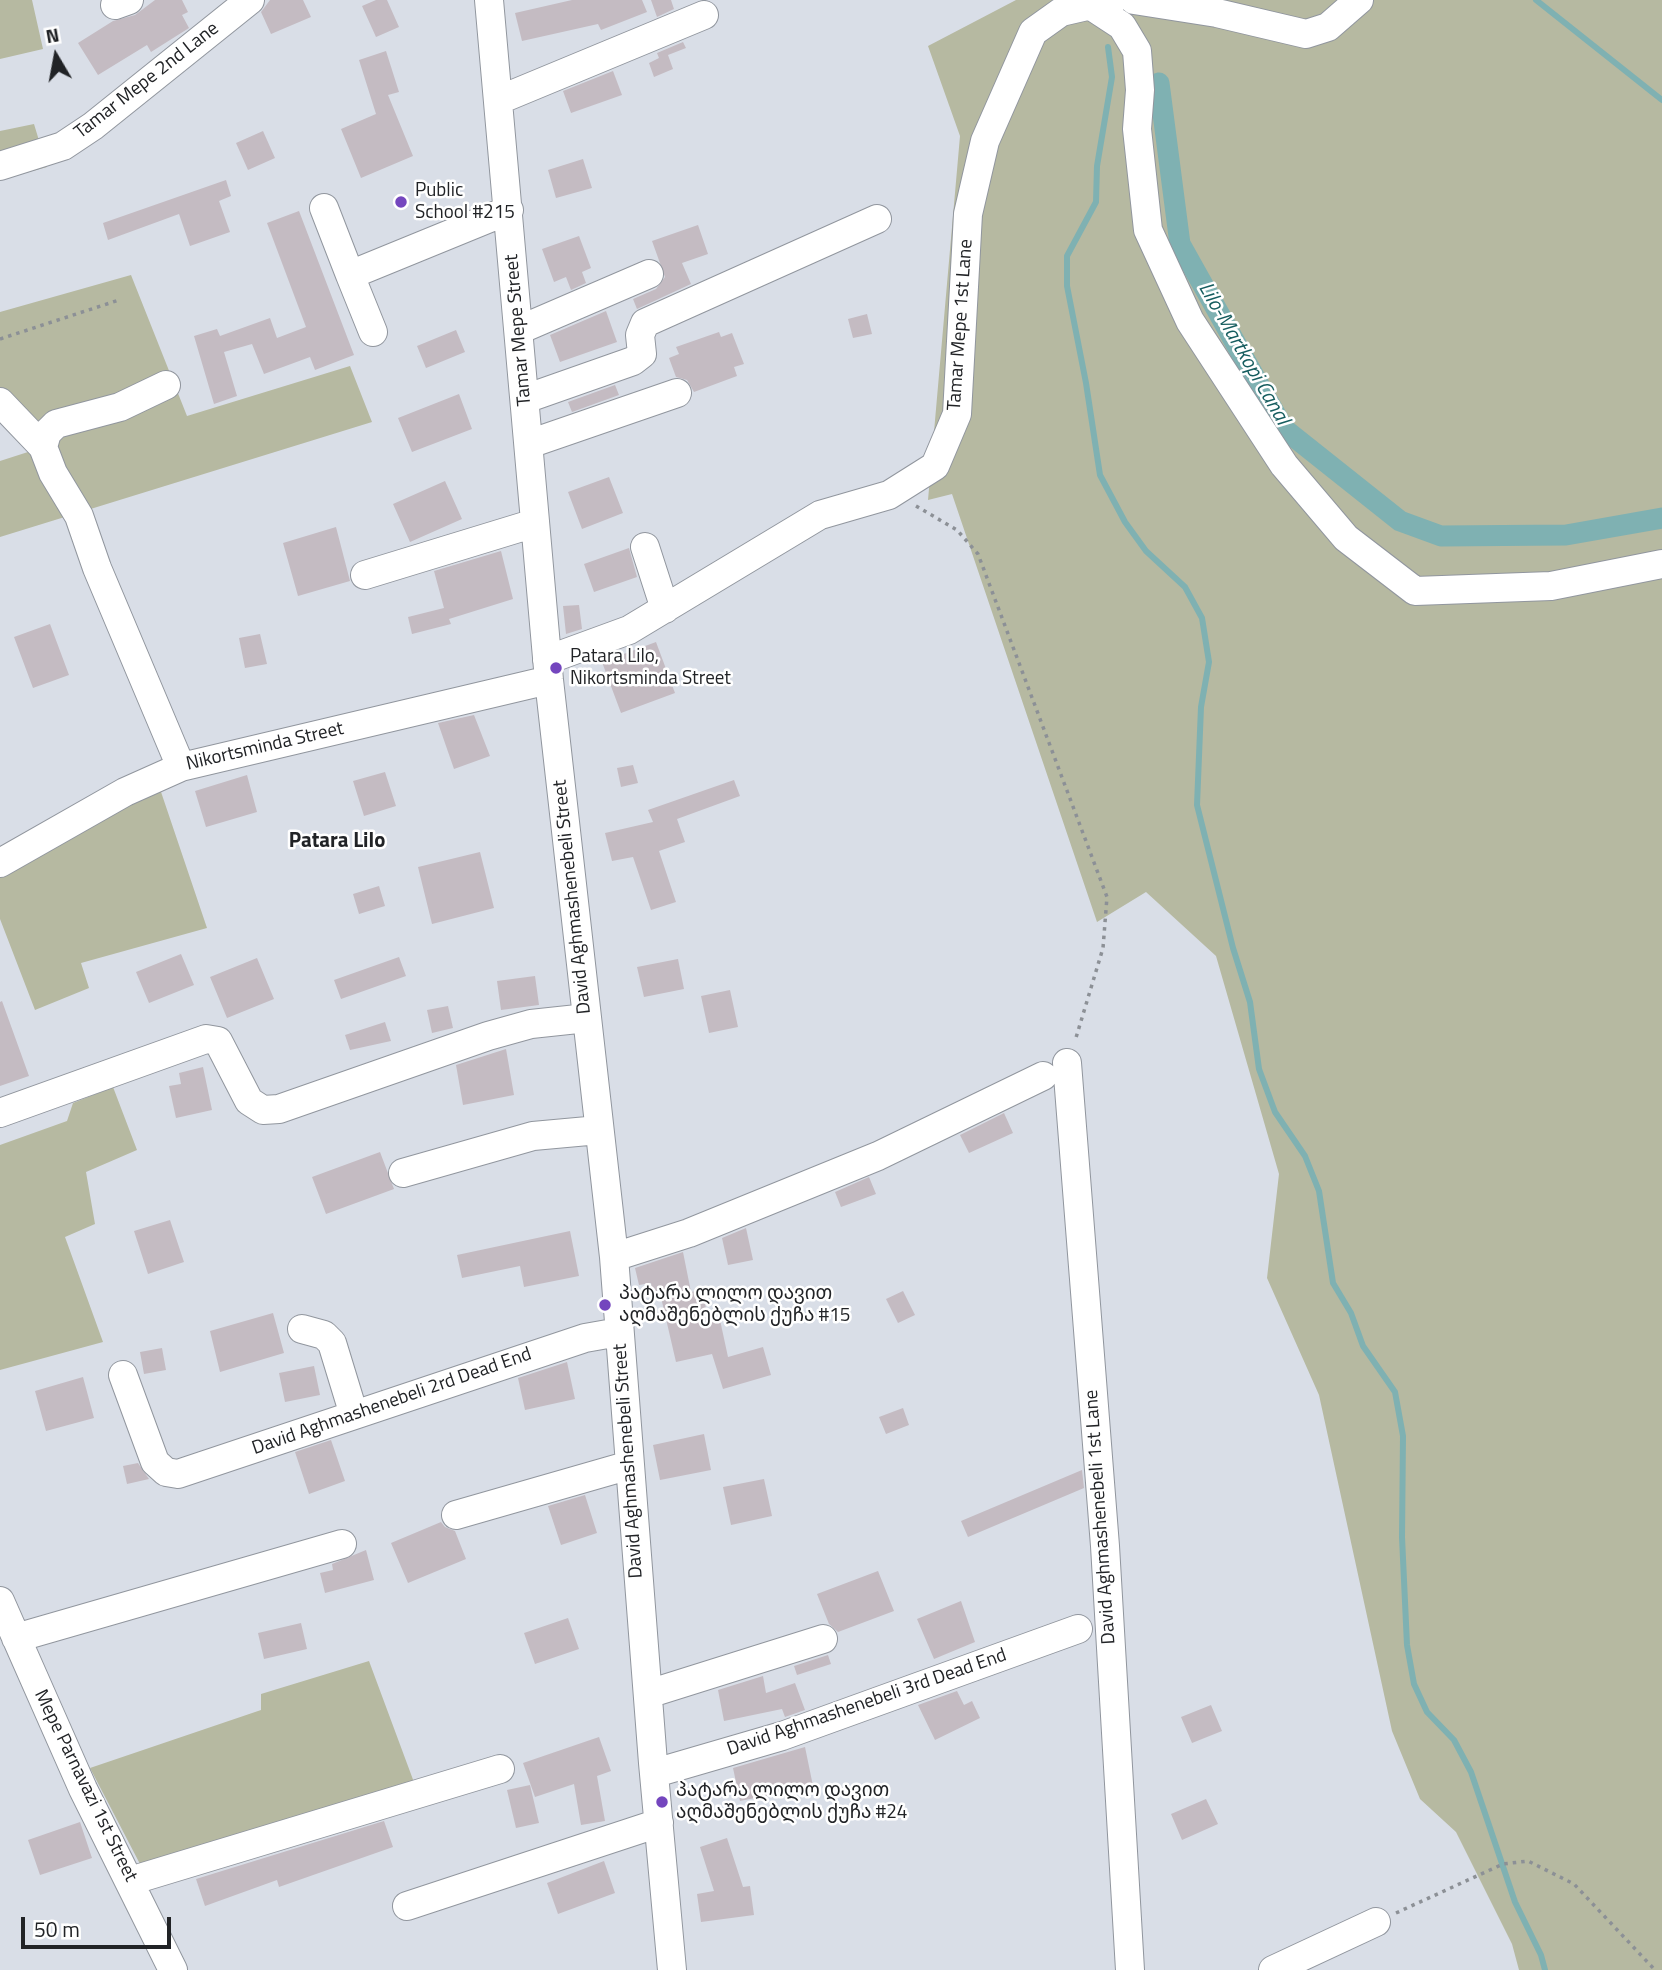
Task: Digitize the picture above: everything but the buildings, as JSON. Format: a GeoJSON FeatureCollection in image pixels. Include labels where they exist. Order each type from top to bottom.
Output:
{"type":"FeatureCollection","features":[{"type":"Feature","properties":{"kind":"street","name":"Tamar Mepe 2nd Lane"},"geometry":{"type":"LineString","coordinates":[[0,166],[63,146],[93,126],[250,0]]}},
{"type":"Feature","properties":{"kind":"street","name":"Tamar Mepe Street"},"geometry":{"type":"LineString","coordinates":[[489,0],[548,670]]}},
{"type":"Feature","properties":{"kind":"street"},"geometry":{"type":"LineString","coordinates":[[1134,0],[1217,13],[1306,34],[1328,27],[1359,0]]}},
{"type":"Feature","properties":{"kind":"street"},"geometry":{"type":"LineString","coordinates":[[1103,3],[1122,26],[1137,51],[1140,90],[1137,129],[1148,230],[1190,321],[1284,465],[1346,538],[1415,591],[1551,586],[1662,564]]}},
{"type":"Feature","properties":{"kind":"street","name":"Tamar Mepe 1st Lane"},"geometry":{"type":"LineString","coordinates":[[548,670],[629,630],[820,515],[889,495],[935,466],[957,414],[968,214],[985,141],[1032,32],[1060,12],[1103,3]]}},
{"type":"Feature","properties":{"kind":"street"},"geometry":{"type":"LineString","coordinates":[[499,100],[704,15]]}},
{"type":"Feature","properties":{"kind":"street"},"geometry":{"type":"LineString","coordinates":[[324,208],[373,332]]}},
{"type":"Feature","properties":{"kind":"street"},"geometry":{"type":"LineString","coordinates":[[350,275],[509,210]]}},
{"type":"Feature","properties":{"kind":"street"},"geometry":{"type":"LineString","coordinates":[[525,399],[633,361],[642,354],[640,335],[645,323],[877,219]]}},
{"type":"Feature","properties":{"kind":"street"},"geometry":{"type":"LineString","coordinates":[[519,330],[649,274]]}},
{"type":"Feature","properties":{"kind":"street"},"geometry":{"type":"LineString","coordinates":[[43,447],[47,433],[56,424],[120,407],[166,385]]}},
{"type":"Feature","properties":{"kind":"street"},"geometry":{"type":"LineString","coordinates":[[529,444],[677,393]]}},
{"type":"Feature","properties":{"kind":"street"},"geometry":{"type":"LineString","coordinates":[[0,402],[43,447],[53,473],[79,516],[97,568],[181,766]]}},
{"type":"Feature","properties":{"kind":"street"},"geometry":{"type":"LineString","coordinates":[[365,575],[534,523]]}},
{"type":"Feature","properties":{"kind":"street"},"geometry":{"type":"LineString","coordinates":[[645,547],[665,609]]}},
{"type":"Feature","properties":{"kind":"street","name":"Nikortsminda Street"},"geometry":{"type":"LineString","coordinates":[[0,863],[125,792],[181,766],[548,670]]}},
{"type":"Feature","properties":{"kind":"street","name":"David Aghmashenebeli Street"},"geometry":{"type":"LineString","coordinates":[[548,670],[614,1257],[654,1768],[673,1970]]}},
{"type":"Feature","properties":{"kind":"street"},"geometry":{"type":"LineString","coordinates":[[0,1113],[206,1039],[218,1041],[248,1101],[262,1110],[279,1109],[531,1024],[587,1018]]}},
{"type":"Feature","properties":{"kind":"street"},"geometry":{"type":"LineString","coordinates":[[614,1257],[689,1233],[878,1156],[1055,1070]]}},
{"type":"Feature","properties":{"kind":"street","name":"David Aghmashenebeli 1st Lane"},"geometry":{"type":"LineString","coordinates":[[1055,1070],[1105,1546],[1130,1970]]}},
{"type":"Feature","properties":{"kind":"street"},"geometry":{"type":"LineString","coordinates":[[403,1174],[533,1136],[598,1129]]}},
{"type":"Feature","properties":{"kind":"street"},"geometry":{"type":"LineString","coordinates":[[302,1329],[324,1335],[332,1343],[354,1415]]}},
{"type":"Feature","properties":{"kind":"street","name":"David Aghmashenebeli 2rd Dead End"},"geometry":{"type":"LineString","coordinates":[[123,1375],[155,1462],[166,1472],[178,1474],[585,1338],[620,1332]]}},
{"type":"Feature","properties":{"kind":"street"},"geometry":{"type":"LineString","coordinates":[[456,1515],[630,1465]]}},
{"type":"Feature","properties":{"kind":"street"},"geometry":{"type":"LineString","coordinates":[[16,1638],[342,1544]]}},
{"type":"Feature","properties":{"kind":"street","name":"Mepe Parnavazi 1st Street"},"geometry":{"type":"LineString","coordinates":[[0,1601],[83,1789],[173,1970]]}},
{"type":"Feature","properties":{"kind":"street","name":"David Aghmashenebeli 3rd Dead End"},"geometry":{"type":"LineString","coordinates":[[654,1768],[782,1736],[1078,1629]]}},
{"type":"Feature","properties":{"kind":"street"},"geometry":{"type":"LineString","coordinates":[[648,1694],[823,1639]]}},
{"type":"Feature","properties":{"kind":"street"},"geometry":{"type":"LineString","coordinates":[[654,1768],[886,1685]]}},
{"type":"Feature","properties":{"kind":"street"},"geometry":{"type":"LineString","coordinates":[[130,1881],[500,1769]]}},
{"type":"Feature","properties":{"kind":"street"},"geometry":{"type":"LineString","coordinates":[[407,1906],[659,1823]]}},
{"type":"Feature","properties":{"kind":"street"},"geometry":{"type":"LineString","coordinates":[[1273,1970],[1376,1922]]}},
{"type":"Feature","properties":{"kind":"path"},"geometry":{"type":"LineString","coordinates":[[0,339],[119,300]]}},
{"type":"Feature","properties":{"kind":"path"},"geometry":{"type":"LineString","coordinates":[[889,495],[933,513],[957,530],[978,554],[1107,897],[1103,948],[1055,1070]]}},
{"type":"Feature","properties":{"kind":"path"},"geometry":{"type":"LineString","coordinates":[[1376,1922],[1503,1864],[1528,1861],[1574,1884],[1655,1970]]}},
{"type":"Feature","properties":{"kind":"green space"},"geometry":{"type":"Polygon","coordinates":[[[0,0],[32,0],[43,49],[0,59],[0,0]]]}},
{"type":"Feature","properties":{"kind":"green space"},"geometry":{"type":"Polygon","coordinates":[[[1016,0],[1662,0],[1662,1970],[1519,1970],[1512,1944],[1456,1832],[1420,1799],[1392,1731],[1319,1395],[1267,1278],[1279,1174],[1216,956],[1146,892],[1097,922],[952,494],[928,500],[960,136],[928,46],[1016,0]]]}},
{"type":"Feature","properties":{"kind":"green space"},"geometry":{"type":"Polygon","coordinates":[[[34,124],[47,167],[0,180],[0,131],[34,124]]]}},
{"type":"Feature","properties":{"kind":"green space"},"geometry":{"type":"Polygon","coordinates":[[[131,275],[187,416],[350,366],[372,422],[0,537],[0,461],[28,452],[0,415],[0,312],[131,275]]]}},
{"type":"Feature","properties":{"kind":"green space"},"geometry":{"type":"Polygon","coordinates":[[[159,786],[207,928],[81,963],[89,988],[35,1010],[0,919],[0,872],[159,786]]]}},
{"type":"Feature","properties":{"kind":"green space"},"geometry":{"type":"Polygon","coordinates":[[[113,1087],[137,1150],[86,1172],[95,1224],[65,1237],[103,1342],[0,1370],[0,1145],[67,1121],[73,1103],[113,1087]]]}},
{"type":"Feature","properties":{"kind":"green space"},"geometry":{"type":"Polygon","coordinates":[[[369,1661],[415,1785],[140,1864],[90,1768],[261,1710],[261,1694],[369,1661]]]}},
{"type":"Feature","properties":{"kind":"waterway"},"geometry":{"type":"LineString","coordinates":[[1536,0],[1662,100]]}},
{"type":"Feature","properties":{"kind":"waterway"},"geometry":{"type":"LineString","coordinates":[[1108,47],[1112,77],[1097,166],[1096,202],[1067,256],[1067,286],[1100,475],[1125,522],[1146,551],[1185,587],[1202,618],[1209,662],[1201,707],[1197,805],[1233,948],[1250,1002],[1259,1069],[1275,1112],[1305,1156],[1319,1191],[1333,1283],[1351,1313],[1363,1346],[1395,1392],[1403,1436],[1402,1537],[1407,1645],[1414,1684],[1427,1712],[1454,1740],[1471,1772],[1515,1902],[1541,1955],[1545,1970]]}},
{"type":"Feature","properties":{"kind":"waterway","name":"Lilo-Martkopi Canal"},"geometry":{"type":"LineString","coordinates":[[1159,83],[1180,244],[1283,428],[1400,521],[1441,536],[1566,535],[1662,518]]}},
{"type":"Feature","properties":{"kind":"place","name":"Public School #215"},"geometry":{"type":"Point","coordinates":[401,202]}},
{"type":"Feature","properties":{"kind":"place","name":"Patara Lilo, Nikortsminda Street"},"geometry":{"type":"Point","coordinates":[556,668]}},
{"type":"Feature","properties":{"kind":"place","name":"პატარა ლილო დავით აღმაშენებლის ქუჩა #15"},"geometry":{"type":"Point","coordinates":[605,1305]}},
{"type":"Feature","properties":{"kind":"place","name":"პატარა ლილო დავით აღმაშენებლის ქუჩა #24"},"geometry":{"type":"Point","coordinates":[662,1802]}},
{"type":"Feature","properties":{"kind":"district","name":"Patara Lilo"},"geometry":{"type":"Point","coordinates":[337,842]}}]}
